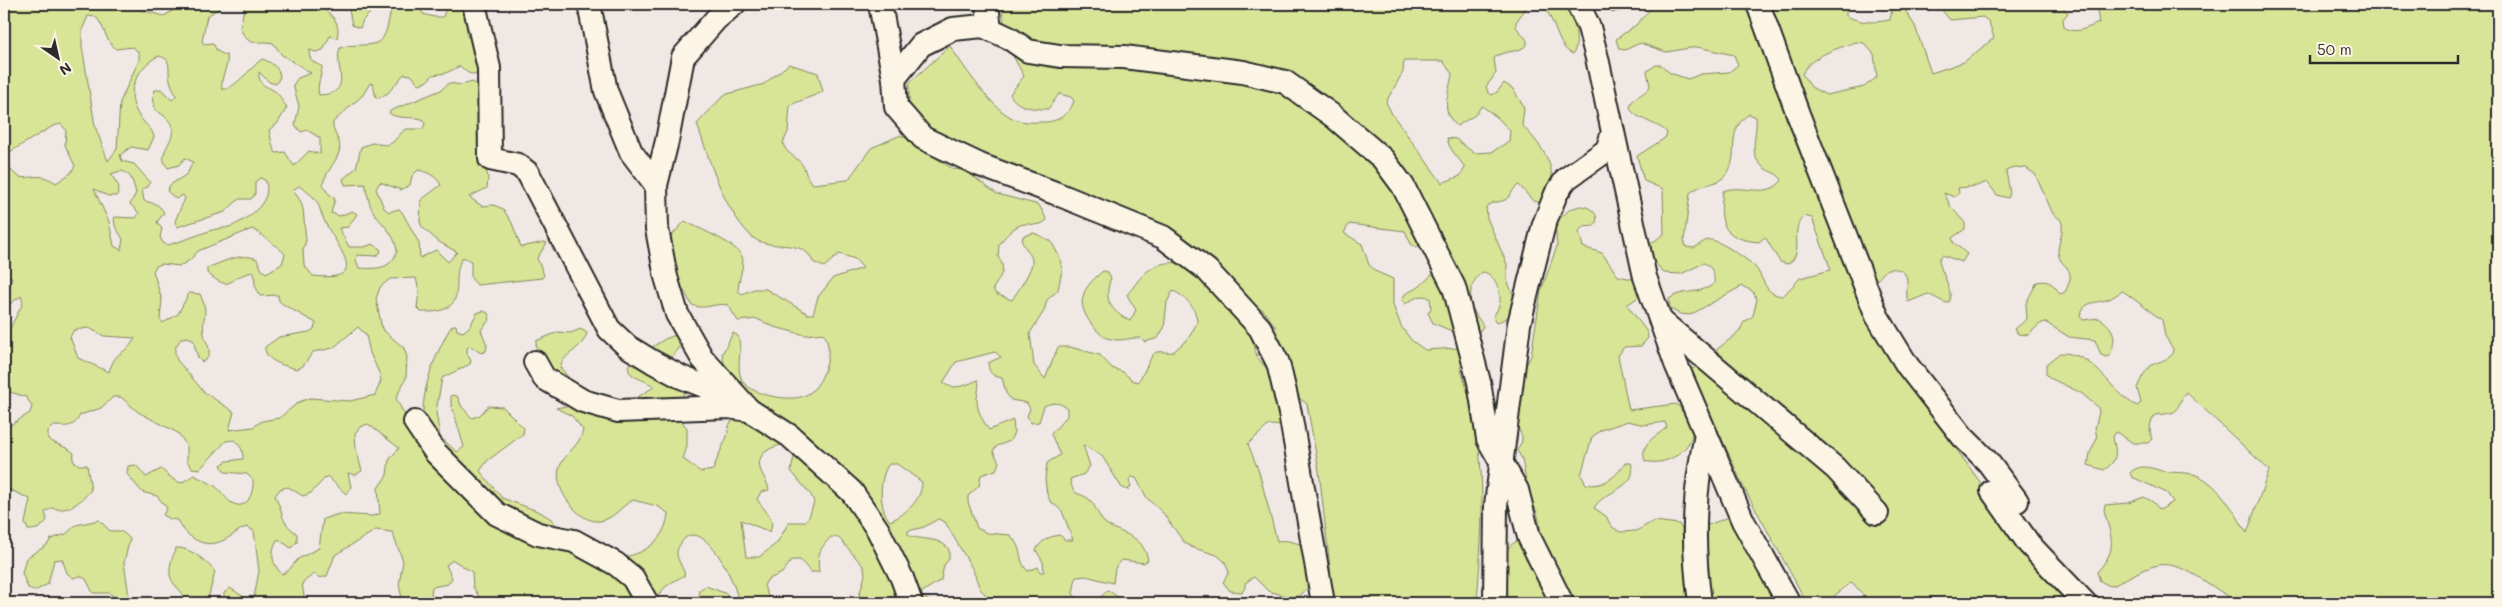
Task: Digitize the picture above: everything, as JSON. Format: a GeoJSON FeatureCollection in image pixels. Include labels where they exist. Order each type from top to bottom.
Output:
{"type":"FeatureCollection","features":[{"type":"Feature","properties":{"kind":"street"},"geometry":{"type":"LineString","coordinates":[[474,4],[489,68],[490,159],[518,165],[528,173],[609,329],[627,346],[653,362],[681,377],[712,389],[790,436],[852,492],[878,530],[902,578],[911,603]]}},
{"type":"Feature","properties":{"kind":"street"},"geometry":{"type":"LineString","coordinates":[[588,4],[606,91],[631,152],[656,185]]}},
{"type":"Feature","properties":{"kind":"street"},"geometry":{"type":"LineString","coordinates":[[734,4],[716,19],[683,57],[667,141],[656,185],[657,230],[666,277],[677,314],[702,358],[749,410]]}},
{"type":"Feature","properties":{"kind":"street"},"geometry":{"type":"LineString","coordinates":[[880,4],[894,79],[896,106],[923,138],[980,165],[1074,200],[1163,237],[1206,270],[1260,328],[1278,364],[1290,413],[1323,603]]}},
{"type":"Feature","properties":{"kind":"street"},"geometry":{"type":"LineString","coordinates":[[987,4],[990,30]]}},
{"type":"Feature","properties":{"kind":"street"},"geometry":{"type":"LineString","coordinates":[[1578,4],[1589,27],[1602,76],[1644,277],[1676,364],[1743,521],[1789,603]]}},
{"type":"Feature","properties":{"kind":"street"},"geometry":{"type":"LineString","coordinates":[[1758,4],[1801,123],[1877,316],[1907,365],[1963,437],[1988,462],[2018,502]]}},
{"type":"Feature","properties":{"kind":"street"},"geometry":{"type":"LineString","coordinates":[[894,79],[921,45],[954,30],[983,26],[1028,51],[1060,56],[1124,57],[1243,72],[1285,82],[1358,137],[1383,160],[1403,186],[1454,287],[1480,382],[1488,439],[1517,490],[1529,537],[1562,603]]}},
{"type":"Feature","properties":{"kind":"street"},"geometry":{"type":"LineString","coordinates":[[1495,603],[1496,505],[1519,324],[1544,224],[1556,194],[1566,179],[1607,150],[1613,132]]}},
{"type":"Feature","properties":{"kind":"street"},"geometry":{"type":"LineString","coordinates":[[1660,320],[1835,468],[1877,513]]}},
{"type":"Feature","properties":{"kind":"street"},"geometry":{"type":"LineString","coordinates":[[535,362],[544,378],[583,401],[618,411],[729,407],[749,410]]}},
{"type":"Feature","properties":{"kind":"street"},"geometry":{"type":"LineString","coordinates":[[415,422],[436,453],[497,514],[538,534],[574,541],[616,564],[633,578],[647,603]]}},
{"type":"Feature","properties":{"kind":"street"},"geometry":{"type":"LineString","coordinates":[[1700,603],[1693,544],[1694,512],[1700,461],[1706,435]]}},
{"type":"Feature","properties":{"kind":"street"},"geometry":{"type":"LineString","coordinates":[[1963,437],[1990,488],[2029,544],[2085,603]]}},
{"type":"Feature","properties":{"kind":"green space"},"geometry":{"type":"Polygon","coordinates":[[[4,4],[136,4],[137,9],[164,16],[177,8],[177,4],[226,4],[207,16],[202,41],[204,44],[213,43],[217,51],[227,56],[222,89],[231,87],[262,59],[271,63],[276,68],[280,77],[276,84],[269,82],[259,72],[259,77],[262,84],[275,91],[287,107],[278,123],[269,130],[276,153],[285,152],[294,166],[309,151],[320,154],[320,138],[307,130],[301,132],[295,125],[299,106],[293,85],[298,78],[311,73],[282,55],[273,43],[254,42],[247,39],[240,28],[245,4],[319,4],[319,7],[334,19],[338,27],[337,38],[330,36],[323,50],[316,52],[309,50],[312,61],[322,66],[318,88],[319,95],[337,90],[340,85],[340,48],[372,44],[381,40],[395,4],[418,4],[423,14],[443,17],[447,4],[463,4],[467,16],[467,37],[470,36],[479,73],[477,75],[468,73],[460,66],[446,73],[433,75],[426,82],[419,84],[411,75],[404,74],[388,93],[379,98],[376,98],[373,84],[370,83],[363,95],[333,122],[340,148],[338,156],[326,175],[323,184],[327,192],[335,199],[331,213],[340,216],[352,211],[357,214],[348,227],[339,228],[349,247],[364,247],[373,244],[380,249],[381,252],[376,256],[357,255],[356,260],[359,268],[377,268],[391,262],[397,251],[394,241],[372,210],[365,184],[345,185],[343,179],[356,168],[361,147],[372,143],[386,145],[392,143],[405,129],[423,129],[425,123],[422,119],[393,115],[389,113],[390,111],[441,90],[449,83],[461,85],[473,82],[478,86],[485,165],[488,178],[487,188],[469,197],[482,206],[494,205],[503,209],[512,223],[521,247],[547,243],[537,258],[544,275],[542,278],[477,285],[471,278],[471,261],[463,257],[457,275],[454,301],[448,307],[438,311],[421,312],[417,308],[419,291],[416,278],[390,279],[380,287],[376,299],[382,329],[404,348],[407,357],[406,378],[396,398],[416,430],[423,424],[424,399],[429,376],[449,330],[453,325],[456,325],[457,330],[463,332],[470,326],[477,313],[483,311],[488,313],[490,319],[481,330],[487,345],[486,351],[481,353],[470,346],[467,348],[467,353],[471,361],[470,364],[442,378],[436,412],[440,437],[457,452],[464,447],[451,403],[451,395],[457,396],[462,407],[472,418],[480,415],[488,406],[503,407],[524,428],[523,434],[487,461],[480,471],[502,498],[540,512],[551,519],[560,529],[586,545],[616,549],[624,557],[640,552],[654,543],[664,530],[668,513],[657,506],[633,500],[609,518],[600,521],[583,516],[568,502],[559,483],[558,474],[560,466],[579,440],[583,430],[572,416],[556,408],[576,407],[537,360],[536,341],[558,332],[570,333],[581,329],[587,333],[585,339],[565,358],[560,367],[586,399],[631,401],[654,387],[631,374],[629,366],[631,360],[665,339],[678,334],[682,343],[667,363],[689,389],[679,399],[679,418],[687,428],[687,446],[683,459],[701,472],[713,470],[730,424],[737,418],[722,354],[733,333],[738,336],[739,341],[741,378],[751,389],[769,396],[789,398],[797,398],[811,392],[822,377],[828,358],[827,340],[823,333],[805,335],[774,327],[757,319],[738,321],[728,305],[697,307],[692,305],[680,284],[670,237],[685,221],[718,237],[735,248],[743,260],[738,291],[742,294],[754,289],[766,289],[808,314],[813,314],[818,297],[833,278],[863,268],[855,259],[839,254],[824,267],[813,262],[808,254],[801,249],[757,241],[740,223],[732,211],[712,168],[697,124],[724,95],[764,84],[789,64],[818,73],[823,92],[790,105],[788,132],[783,143],[788,152],[801,163],[813,184],[848,180],[871,148],[901,135],[953,169],[964,170],[997,194],[1039,205],[1047,220],[1038,225],[1024,224],[1013,229],[999,245],[998,257],[1001,261],[1002,269],[993,289],[996,294],[1012,300],[1025,280],[1032,260],[1022,242],[1023,236],[1034,233],[1051,241],[1060,258],[1062,270],[1058,290],[1047,300],[1044,311],[1030,333],[1034,365],[1045,379],[1058,347],[1070,347],[1100,355],[1112,368],[1123,372],[1137,382],[1154,353],[1173,352],[1188,339],[1197,323],[1197,318],[1190,304],[1173,291],[1167,302],[1164,328],[1158,338],[1145,342],[1141,338],[1115,340],[1106,337],[1087,318],[1082,303],[1086,290],[1103,271],[1108,272],[1111,278],[1108,292],[1110,304],[1117,313],[1130,321],[1136,310],[1127,295],[1143,275],[1153,268],[1173,263],[1184,264],[1220,274],[931,131],[909,108],[909,83],[950,46],[989,99],[1017,120],[1024,122],[1050,122],[1058,119],[1069,110],[1074,101],[1071,97],[1059,94],[1048,109],[1026,107],[1013,99],[1010,94],[1024,76],[1013,56],[1018,53],[1017,34],[1004,22],[1001,4],[1529,4],[1516,22],[1516,27],[1527,40],[1527,45],[1519,50],[1502,53],[1494,58],[1496,73],[1486,87],[1492,95],[1504,83],[1513,89],[1524,109],[1522,125],[1544,152],[1551,168],[1552,176],[1551,184],[1543,203],[1533,201],[1519,185],[1505,200],[1486,207],[1487,218],[1507,264],[1507,280],[1515,299],[1511,316],[1496,323],[1493,318],[1500,302],[1498,288],[1494,279],[1487,273],[1483,272],[1479,275],[1473,283],[1470,299],[1474,311],[1483,326],[1480,331],[1454,332],[1433,323],[1428,313],[1431,308],[1430,298],[1420,296],[1405,304],[1402,300],[1405,294],[1419,287],[1441,266],[1425,243],[1416,247],[1411,244],[1405,231],[1349,224],[1344,233],[1362,244],[1369,265],[1377,272],[1393,279],[1393,305],[1401,326],[1411,340],[1425,350],[1459,348],[1470,366],[1460,367],[1476,427],[1480,456],[1482,513],[1477,603],[1334,603],[1319,471],[1307,404],[1294,394],[1272,330],[1276,327],[1262,309],[1258,311],[1252,336],[1257,357],[1268,370],[1279,396],[1286,426],[1269,425],[1248,444],[1259,472],[1277,541],[1304,544],[1311,584],[1300,596],[1290,597],[1268,591],[1254,577],[1245,583],[1245,588],[1242,592],[1230,591],[1223,582],[1229,572],[1225,562],[1217,555],[1191,547],[1183,541],[1163,513],[1147,498],[1136,478],[1131,477],[1129,481],[1131,486],[1128,490],[1122,488],[1102,456],[1083,445],[1090,466],[1084,474],[1070,479],[1073,489],[1090,500],[1105,523],[1136,539],[1145,551],[1148,560],[1144,563],[1122,560],[1115,568],[1113,583],[1086,576],[1076,577],[1073,593],[1078,603],[988,603],[988,597],[980,589],[973,570],[945,522],[938,519],[924,527],[908,531],[908,535],[936,541],[949,550],[949,559],[944,565],[941,580],[922,592],[922,596],[932,603],[857,603],[865,575],[864,567],[839,538],[831,537],[820,553],[818,561],[819,572],[811,572],[800,560],[792,560],[782,573],[767,580],[764,586],[771,603],[738,603],[733,584],[720,557],[702,538],[693,535],[684,539],[677,551],[677,556],[685,575],[663,589],[656,603],[483,603],[473,587],[472,572],[453,560],[446,565],[452,578],[448,584],[432,587],[431,595],[440,603],[403,603],[399,585],[403,561],[392,532],[376,530],[335,555],[327,576],[320,578],[314,574],[302,583],[305,603],[253,603],[259,571],[254,531],[247,527],[211,544],[197,541],[186,532],[177,520],[163,515],[167,508],[157,496],[142,492],[127,474],[128,466],[136,465],[146,477],[161,469],[174,480],[181,483],[194,475],[215,486],[232,503],[242,505],[249,499],[253,480],[247,474],[225,472],[221,465],[227,461],[243,459],[240,446],[234,440],[226,441],[200,469],[192,468],[187,461],[187,446],[178,433],[138,412],[121,397],[113,397],[101,408],[80,415],[72,425],[53,426],[48,431],[48,439],[74,453],[73,461],[79,465],[87,465],[91,490],[83,499],[69,508],[52,508],[45,512],[47,520],[43,525],[37,529],[28,530],[25,523],[30,499],[4,487],[4,429],[30,413],[32,406],[26,397],[10,392],[4,376],[3,363],[8,347],[8,332],[23,303],[21,296],[4,308],[4,295],[8,292],[12,277],[4,276],[4,4]],[[88,16],[82,30],[82,46],[95,126],[108,161],[117,149],[120,102],[139,60],[139,53],[133,47],[116,49],[112,46],[96,17],[88,16]],[[159,56],[150,61],[133,86],[132,98],[139,116],[151,130],[154,137],[148,150],[131,147],[120,155],[122,161],[134,164],[150,182],[148,187],[142,189],[144,201],[156,204],[164,213],[157,222],[162,229],[160,237],[163,243],[168,245],[239,223],[259,208],[266,194],[267,187],[265,180],[260,178],[255,182],[255,194],[251,199],[239,199],[225,212],[177,227],[175,221],[185,198],[183,195],[176,199],[167,191],[170,185],[187,174],[193,162],[185,158],[179,165],[168,168],[164,161],[164,154],[172,133],[172,126],[167,118],[155,110],[153,96],[155,90],[161,89],[172,100],[176,96],[170,82],[169,65],[166,59],[159,56]],[[1404,61],[1403,72],[1386,102],[1392,114],[1442,183],[1460,176],[1465,168],[1452,150],[1447,138],[1456,139],[1474,153],[1492,152],[1509,141],[1510,131],[1498,118],[1482,106],[1475,115],[1457,126],[1451,120],[1448,114],[1447,101],[1452,74],[1443,61],[1404,61]],[[61,124],[53,126],[8,153],[5,160],[11,170],[17,175],[47,178],[56,183],[71,173],[75,166],[65,145],[66,130],[61,124]],[[418,170],[412,176],[410,185],[401,190],[380,182],[376,189],[384,208],[389,212],[399,209],[402,212],[419,243],[420,258],[436,250],[448,262],[457,252],[439,242],[422,227],[420,222],[421,200],[441,185],[431,175],[418,170]],[[121,171],[111,174],[119,187],[117,196],[108,196],[94,189],[109,222],[114,246],[121,250],[123,239],[115,226],[114,217],[136,218],[139,213],[130,204],[136,193],[132,179],[125,172],[121,171]],[[299,186],[293,190],[303,209],[306,241],[303,249],[304,265],[313,276],[330,277],[340,275],[346,270],[344,255],[327,226],[316,200],[299,186]],[[252,229],[198,251],[190,260],[180,266],[162,264],[156,266],[153,271],[162,300],[160,319],[163,323],[178,314],[189,293],[200,294],[205,311],[203,328],[209,348],[208,356],[202,362],[198,358],[193,340],[188,337],[182,338],[175,348],[175,353],[177,360],[204,392],[234,412],[229,430],[253,427],[262,421],[279,418],[299,402],[310,398],[350,401],[375,395],[381,381],[380,375],[370,353],[366,335],[358,327],[333,348],[313,352],[303,366],[297,369],[281,364],[268,356],[265,347],[279,337],[309,332],[314,329],[316,323],[284,305],[279,301],[278,295],[260,296],[255,285],[254,272],[226,283],[222,283],[207,273],[207,268],[238,257],[257,259],[262,270],[266,273],[282,264],[285,254],[252,229]],[[89,328],[74,330],[70,337],[78,358],[109,372],[118,355],[132,344],[135,338],[104,336],[89,328]],[[995,352],[956,362],[943,383],[956,387],[978,380],[978,408],[989,430],[1013,420],[1014,432],[1010,441],[997,446],[993,451],[999,462],[996,470],[981,475],[979,486],[968,496],[968,502],[977,528],[987,533],[1010,535],[1017,545],[1028,571],[1038,567],[1040,572],[1044,572],[1043,562],[1036,550],[1040,544],[1049,538],[1060,535],[1065,540],[1073,540],[1062,511],[1050,501],[1045,479],[1047,463],[1060,455],[1051,434],[1067,416],[1067,408],[1056,403],[1044,406],[1039,422],[1031,423],[1027,416],[1030,409],[1027,403],[1011,400],[1006,393],[1002,378],[990,372],[988,363],[1001,357],[995,352]],[[368,424],[360,427],[355,433],[356,449],[362,471],[355,475],[348,473],[351,487],[346,494],[327,476],[311,493],[303,496],[288,487],[280,489],[275,496],[284,520],[297,534],[297,542],[291,548],[278,539],[275,543],[273,557],[278,570],[282,574],[288,571],[298,559],[319,548],[323,519],[339,514],[372,516],[380,514],[378,488],[387,475],[389,460],[399,448],[368,424]],[[786,444],[776,446],[767,451],[759,462],[769,490],[761,492],[757,499],[770,518],[771,527],[770,532],[741,520],[746,557],[759,557],[777,543],[789,522],[804,522],[809,517],[814,502],[811,495],[791,471],[794,456],[793,448],[786,444]],[[889,464],[882,484],[883,508],[890,521],[912,506],[919,495],[922,482],[897,464],[889,464]]]}},
{"type":"Feature","properties":{"kind":"green space"},"geometry":{"type":"Polygon","coordinates":[[[344,4],[379,4],[363,20],[360,28],[352,25],[349,10],[344,4]]]}},
{"type":"Feature","properties":{"kind":"green space"},"geometry":{"type":"Polygon","coordinates":[[[1541,4],[1565,4],[1575,28],[1576,42],[1573,54],[1567,51],[1559,39],[1550,16],[1541,4]]]}},
{"type":"Feature","properties":{"kind":"green space"},"geometry":{"type":"Polygon","coordinates":[[[1608,4],[1638,4],[1612,13],[1608,4]]]}},
{"type":"Feature","properties":{"kind":"green space"},"geometry":{"type":"Polygon","coordinates":[[[1655,4],[1859,4],[1853,8],[1846,8],[1846,16],[1857,20],[1873,22],[1890,20],[1893,4],[1907,4],[1906,12],[1915,26],[1931,73],[1964,62],[1994,38],[1989,22],[1983,17],[1950,20],[1937,4],[2060,4],[2068,13],[2063,19],[2064,27],[2077,31],[2099,23],[2096,4],[2498,4],[2498,603],[2230,603],[2228,596],[2193,574],[2183,569],[2164,565],[2144,570],[2115,585],[2110,586],[2100,581],[2097,572],[2104,564],[2111,549],[2111,536],[2104,510],[2105,505],[2128,503],[2144,497],[2153,502],[2160,510],[2173,502],[2167,493],[2132,477],[2130,473],[2134,470],[2146,467],[2202,477],[2224,498],[2247,533],[2269,470],[2186,392],[2175,412],[2154,417],[2150,426],[2152,439],[2148,443],[2133,443],[2116,432],[2113,437],[2115,455],[2112,463],[2104,470],[2088,465],[2090,453],[2097,438],[2095,428],[2099,412],[2098,407],[2081,393],[2050,378],[2046,374],[2046,364],[2060,353],[2072,354],[2083,359],[2102,374],[2127,400],[2137,406],[2141,403],[2137,388],[2144,374],[2148,368],[2172,355],[2173,349],[2165,336],[2162,320],[2123,291],[2109,299],[2085,306],[2080,315],[2083,320],[2099,318],[2111,330],[2114,338],[2110,355],[2106,357],[2101,355],[2095,340],[2069,337],[2045,322],[2028,335],[2018,334],[2015,329],[2027,319],[2026,303],[2037,282],[2048,282],[2060,294],[2065,292],[2070,277],[2068,269],[2059,258],[2058,252],[2062,232],[2061,220],[2053,214],[2035,174],[2026,168],[2015,167],[2006,171],[2010,193],[2008,198],[1997,195],[1987,182],[1977,186],[1958,188],[1959,193],[1954,197],[1944,193],[1951,207],[1965,223],[1965,229],[1952,238],[1954,243],[1967,254],[1962,262],[1942,255],[1939,260],[1948,285],[1950,301],[1946,303],[1928,294],[1908,302],[1906,275],[1896,269],[1887,269],[1873,284],[1867,314],[1941,428],[2009,522],[2079,603],[1870,603],[1852,582],[1825,603],[1807,603],[1744,488],[1691,370],[1739,332],[1744,322],[1753,316],[1757,299],[1752,291],[1742,286],[1690,315],[1680,314],[1670,309],[1669,299],[1679,294],[1702,290],[1714,284],[1711,269],[1704,263],[1681,274],[1664,273],[1646,252],[1646,247],[1664,234],[1663,189],[1644,181],[1637,156],[1665,138],[1667,133],[1663,129],[1637,116],[1630,107],[1632,102],[1650,86],[1647,71],[1656,65],[1661,65],[1670,73],[1688,79],[1701,74],[1729,72],[1738,65],[1734,55],[1697,47],[1666,52],[1640,43],[1625,50],[1619,49],[1616,39],[1636,25],[1655,4]],[[1856,42],[1818,57],[1806,67],[1802,74],[1811,87],[1826,95],[1864,87],[1877,77],[1874,54],[1864,43],[1856,42]],[[1749,114],[1741,121],[1737,129],[1734,137],[1730,169],[1725,176],[1690,193],[1684,240],[1686,247],[1694,248],[1708,240],[1724,245],[1755,267],[1768,290],[1783,296],[1800,278],[1831,270],[1812,218],[1804,216],[1799,222],[1796,253],[1788,264],[1780,262],[1765,237],[1759,242],[1747,240],[1730,233],[1726,228],[1721,212],[1723,191],[1730,189],[1770,189],[1782,180],[1778,175],[1763,167],[1755,156],[1756,117],[1749,114]]]}},
{"type":"Feature","properties":{"kind":"green space"},"geometry":{"type":"Polygon","coordinates":[[[1584,206],[1594,212],[1597,219],[1594,226],[1583,227],[1579,231],[1583,247],[1602,253],[1618,276],[1638,280],[1640,296],[1627,305],[1647,332],[1648,338],[1641,346],[1624,347],[1618,356],[1629,410],[1675,404],[1679,406],[1693,430],[1691,438],[1682,451],[1676,456],[1661,462],[1645,461],[1644,450],[1650,441],[1667,427],[1665,422],[1644,425],[1628,421],[1601,430],[1592,437],[1581,475],[1586,484],[1604,483],[1614,476],[1625,463],[1631,463],[1632,471],[1626,483],[1605,497],[1594,508],[1606,516],[1611,526],[1620,532],[1636,531],[1654,521],[1679,524],[1682,529],[1682,535],[1729,517],[1774,603],[1576,603],[1552,563],[1542,538],[1538,514],[1530,502],[1522,459],[1517,450],[1522,441],[1522,436],[1517,426],[1523,371],[1531,356],[1541,291],[1557,246],[1555,223],[1570,209],[1584,206]]]}},
{"type":"Feature","properties":{"kind":"green space"},"geometry":{"type":"Polygon","coordinates":[[[99,520],[110,531],[122,532],[130,539],[124,562],[130,603],[116,603],[115,597],[109,593],[93,593],[86,579],[80,576],[73,578],[67,573],[62,559],[54,560],[48,584],[35,591],[28,588],[22,573],[26,558],[47,545],[51,539],[66,534],[76,525],[99,520]]]}},
{"type":"Feature","properties":{"kind":"green space"},"geometry":{"type":"Polygon","coordinates":[[[1522,540],[1555,603],[1504,603],[1504,551],[1515,542],[1522,540]]]}},
{"type":"Feature","properties":{"kind":"green space"},"geometry":{"type":"Polygon","coordinates":[[[176,548],[181,548],[197,556],[215,572],[207,603],[185,603],[182,594],[173,582],[170,568],[176,548]]]}},
{"type":"Feature","properties":{"kind":"green space"},"geometry":{"type":"Polygon","coordinates":[[[706,586],[727,594],[727,603],[699,603],[699,590],[706,586]]]}},
{"type":"Feature","properties":{"kind":"green space"},"geometry":{"type":"Polygon","coordinates":[[[230,588],[244,597],[242,603],[224,603],[224,593],[230,588]]]}},
{"type":"Feature","properties":{"kind":"green space"},"geometry":{"type":"Polygon","coordinates":[[[1108,590],[1126,603],[1094,603],[1108,590]]]}}]}
